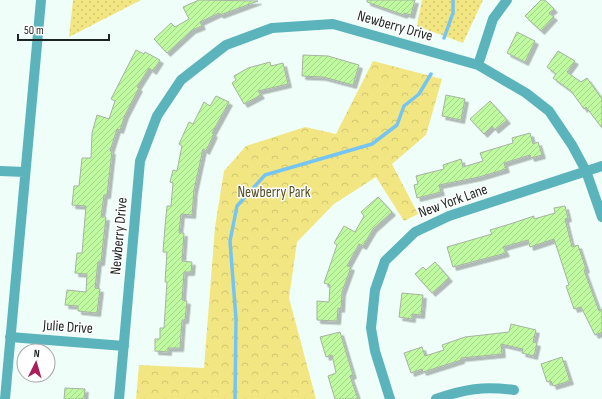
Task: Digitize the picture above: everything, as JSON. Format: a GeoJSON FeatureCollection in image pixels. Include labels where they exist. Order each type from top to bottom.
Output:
{"type":"FeatureCollection","features":[{"type":"Feature","properties":{"kind":"street"},"geometry":{"type":"LineString","coordinates":[[5,399],[41,0]]}},
{"type":"Feature","properties":{"kind":"street"},"geometry":{"type":"LineString","coordinates":[[478,65],[493,19],[507,0]]}},
{"type":"Feature","properties":{"kind":"street","name":"Newberry Drive"},"geometry":{"type":"LineString","coordinates":[[119,399],[140,161],[156,116],[180,80],[226,45],[272,28],[334,24],[478,65],[526,93],[549,111],[572,144],[586,171],[602,217]]}},
{"type":"Feature","properties":{"kind":"street","name":"New York Lane"},"geometry":{"type":"LineString","coordinates":[[390,399],[375,351],[371,328],[374,290],[385,261],[415,232],[449,216],[602,166]]}},
{"type":"Feature","properties":{"kind":"street"},"geometry":{"type":"LineString","coordinates":[[0,171],[25,172]]}},
{"type":"Feature","properties":{"kind":"street","name":"Julie Drive"},"geometry":{"type":"LineString","coordinates":[[10,337],[124,346]]}},
{"type":"Feature","properties":{"kind":"street"},"geometry":{"type":"LineString","coordinates":[[436,399],[459,391],[491,387],[514,390]]}},
{"type":"Feature","properties":{"kind":"green space"},"geometry":{"type":"Polygon","coordinates":[[[73,0],[141,0],[69,37],[73,0]]]}},
{"type":"Feature","properties":{"kind":"green space"},"geometry":{"type":"Polygon","coordinates":[[[422,0],[483,0],[463,43],[417,26],[422,0]]]}},
{"type":"Feature","properties":{"kind":"green space","name":"Newberry Park"},"geometry":{"type":"Polygon","coordinates":[[[373,61],[442,79],[426,135],[392,164],[418,214],[404,221],[376,177],[334,204],[297,242],[289,298],[316,399],[136,399],[139,365],[204,368],[215,227],[224,171],[246,146],[305,127],[336,134],[373,61]]]}},
{"type":"Feature","properties":{"kind":"building"},"geometry":{"type":"Polygon","coordinates":[[[199,0],[258,1],[220,15],[219,13],[200,22],[202,26],[192,30],[167,53],[154,39],[171,23],[175,27],[189,19],[183,7],[199,0]]]}},
{"type":"Feature","properties":{"kind":"building"},"geometry":{"type":"Polygon","coordinates":[[[367,0],[415,0],[411,15],[404,13],[404,15],[367,2],[367,0]]]}},
{"type":"Feature","properties":{"kind":"building"},"geometry":{"type":"Polygon","coordinates":[[[541,0],[545,0],[554,9],[549,13],[554,17],[541,31],[525,16],[541,0]]]}},
{"type":"Feature","properties":{"kind":"building"},"geometry":{"type":"Polygon","coordinates":[[[517,32],[535,41],[525,62],[507,53],[517,32]]]}},
{"type":"Feature","properties":{"kind":"building"},"geometry":{"type":"Polygon","coordinates":[[[136,50],[144,54],[145,52],[160,60],[153,71],[149,68],[137,87],[139,88],[125,115],[120,130],[117,129],[110,151],[112,151],[107,195],[104,195],[101,217],[106,217],[101,262],[98,262],[95,288],[100,289],[97,313],[78,311],[78,306],[65,305],[67,290],[86,292],[87,274],[75,273],[77,253],[82,253],[86,206],[72,205],[74,186],[79,186],[82,158],[91,158],[92,133],[97,115],[109,119],[115,101],[111,99],[136,50]]]}},
{"type":"Feature","properties":{"kind":"building"},"geometry":{"type":"Polygon","coordinates":[[[558,51],[575,61],[567,72],[581,82],[587,78],[602,99],[602,128],[586,107],[584,109],[571,91],[553,78],[556,74],[547,67],[558,51]]]}},
{"type":"Feature","properties":{"kind":"building"},"geometry":{"type":"Polygon","coordinates":[[[303,55],[328,56],[359,65],[353,85],[323,77],[302,76],[303,55]]]}},
{"type":"Feature","properties":{"kind":"building"},"geometry":{"type":"Polygon","coordinates":[[[270,62],[271,66],[283,63],[288,84],[258,91],[261,95],[244,104],[232,83],[236,80],[234,76],[248,68],[270,62]]]}},
{"type":"Feature","properties":{"kind":"building"},"geometry":{"type":"Polygon","coordinates":[[[446,95],[465,99],[461,120],[442,116],[446,95]]]}},
{"type":"Feature","properties":{"kind":"building"},"geometry":{"type":"Polygon","coordinates":[[[216,96],[229,102],[212,133],[214,134],[206,151],[203,149],[194,190],[192,215],[181,214],[179,233],[184,233],[182,261],[192,262],[191,272],[184,272],[182,300],[187,301],[185,320],[182,320],[180,348],[168,348],[168,352],[155,351],[155,339],[160,339],[160,328],[164,328],[167,282],[165,282],[167,252],[163,252],[165,227],[167,206],[171,206],[173,183],[170,182],[173,170],[177,171],[182,146],[179,144],[189,122],[193,124],[204,102],[210,106],[216,96]]]}},
{"type":"Feature","properties":{"kind":"building"},"geometry":{"type":"Polygon","coordinates":[[[490,101],[507,120],[495,130],[492,126],[484,134],[470,119],[490,101]]]}},
{"type":"Feature","properties":{"kind":"building"},"geometry":{"type":"Polygon","coordinates":[[[530,133],[533,144],[538,142],[542,155],[531,158],[530,155],[504,163],[506,169],[479,177],[439,185],[441,192],[417,198],[414,185],[418,184],[416,176],[444,169],[443,165],[461,159],[463,167],[483,161],[480,153],[513,143],[512,138],[530,133]]]}},
{"type":"Feature","properties":{"kind":"building"},"geometry":{"type":"Polygon","coordinates":[[[378,197],[392,212],[373,229],[363,246],[359,244],[347,266],[351,267],[342,292],[341,309],[338,308],[337,321],[317,320],[317,301],[329,302],[330,285],[324,283],[337,245],[334,243],[344,226],[355,232],[364,216],[361,212],[378,197]]]}},
{"type":"Feature","properties":{"kind":"building"},"geometry":{"type":"Polygon","coordinates":[[[565,206],[568,218],[565,219],[572,247],[578,245],[586,269],[584,270],[599,311],[602,309],[602,332],[595,335],[581,307],[574,309],[566,286],[569,285],[554,239],[530,247],[528,240],[503,247],[506,253],[453,267],[447,247],[492,234],[490,230],[534,216],[534,219],[555,213],[554,208],[565,206]]]}},
{"type":"Feature","properties":{"kind":"building"},"geometry":{"type":"Polygon","coordinates":[[[435,262],[449,278],[432,293],[415,274],[423,267],[426,270],[435,262]]]}},
{"type":"Feature","properties":{"kind":"building"},"geometry":{"type":"Polygon","coordinates":[[[402,293],[423,295],[421,315],[412,314],[412,319],[399,317],[402,293]]]}},
{"type":"Feature","properties":{"kind":"building"},"geometry":{"type":"Polygon","coordinates":[[[511,324],[536,330],[533,342],[537,343],[534,356],[522,353],[523,349],[501,344],[502,354],[461,358],[461,360],[423,372],[422,369],[411,373],[404,353],[422,347],[425,356],[444,350],[442,345],[465,337],[509,332],[511,324]]]}},
{"type":"Feature","properties":{"kind":"building"},"geometry":{"type":"Polygon","coordinates":[[[340,332],[353,375],[350,376],[358,399],[335,399],[328,376],[336,373],[332,355],[326,357],[320,337],[340,332]]]}},
{"type":"Feature","properties":{"kind":"building"},"geometry":{"type":"Polygon","coordinates":[[[562,357],[570,381],[553,386],[551,381],[547,382],[541,364],[562,357]]]}},
{"type":"Feature","properties":{"kind":"building"},"geometry":{"type":"Polygon","coordinates":[[[65,388],[85,389],[84,399],[64,399],[65,388]]]}},
{"type":"Feature","properties":{"kind":"waterway"},"geometry":{"type":"LineString","coordinates":[[444,38],[453,13],[453,0]]}},
{"type":"Feature","properties":{"kind":"waterway"},"geometry":{"type":"LineString","coordinates":[[235,399],[236,319],[230,241],[237,206],[265,175],[372,144],[397,125],[404,106],[419,94],[431,74]]}}]}
